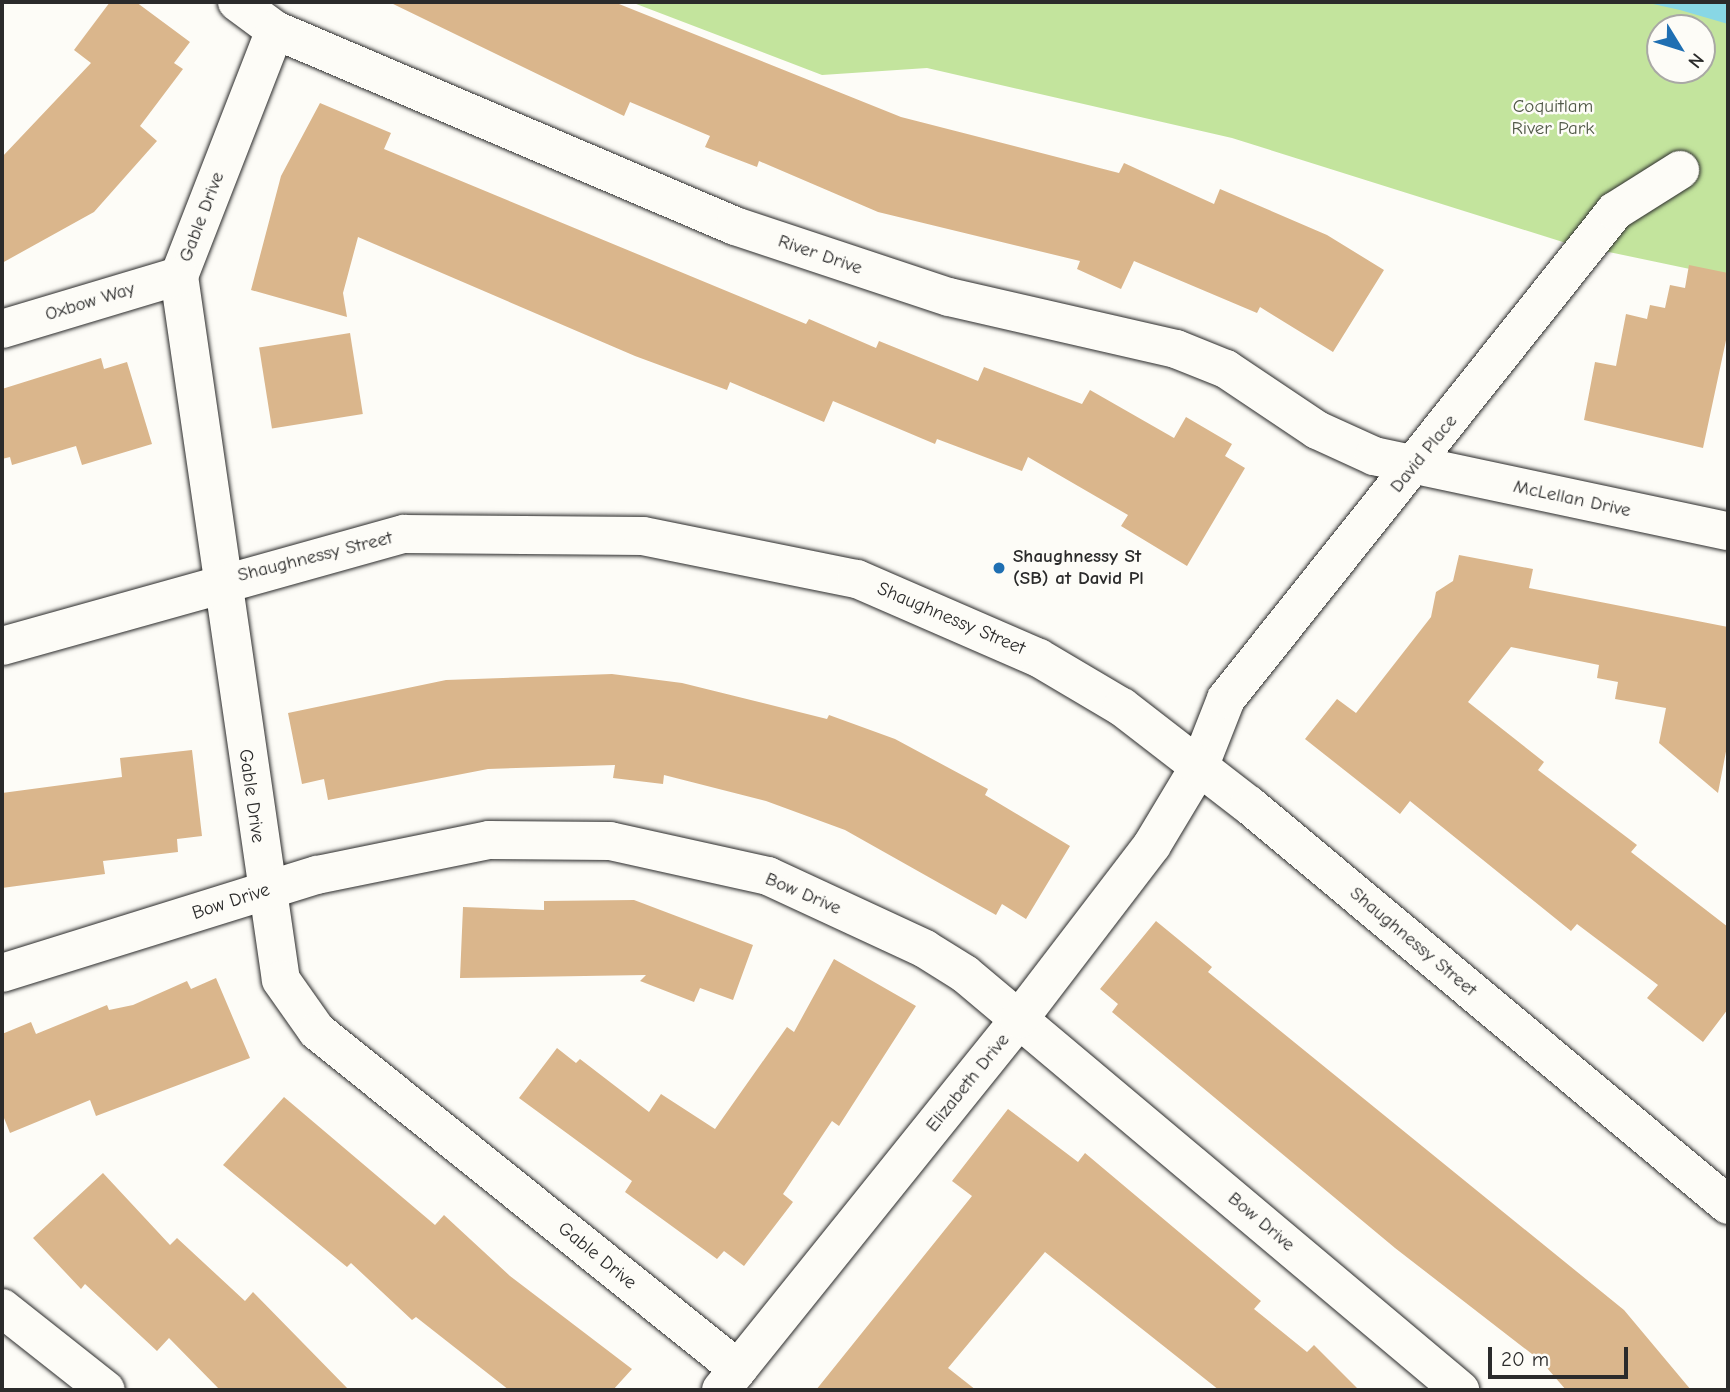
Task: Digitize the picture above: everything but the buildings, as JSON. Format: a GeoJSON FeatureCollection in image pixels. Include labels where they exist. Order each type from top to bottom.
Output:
{"type":"FeatureCollection","features":[{"type":"Feature","properties":{"kind":"street","name":"River Drive"},"geometry":{"type":"LineString","coordinates":[[237,2],[275,30],[735,226],[846,265],[949,296],[1176,349],[1226,369],[1317,430],[1374,456],[1415,466]]}},
{"type":"Feature","properties":{"kind":"street","name":"Gable Drive"},"geometry":{"type":"LineString","coordinates":[[275,30],[179,276],[218,524],[220,581],[281,980],[317,1031],[730,1379]]}},
{"type":"Feature","properties":{"kind":"street","name":"David Place"},"geometry":{"type":"LineString","coordinates":[[1200,765],[1226,699],[1415,466],[1615,211],[1680,170]]}},
{"type":"Feature","properties":{"kind":"street","name":"Oxbow Way"},"geometry":{"type":"LineString","coordinates":[[2,329],[179,276]]}},
{"type":"Feature","properties":{"kind":"street","name":"McLellan Drive"},"geometry":{"type":"LineString","coordinates":[[1415,466],[1728,531]]}},
{"type":"Feature","properties":{"kind":"street","name":"Shaughnessy Street"},"geometry":{"type":"LineString","coordinates":[[2,646],[220,581],[404,534],[643,536],[870,584],[1039,658],[1122,706],[1200,765],[1728,1205]]}},
{"type":"Feature","properties":{"kind":"street","name":"Elizabeth Drive"},"geometry":{"type":"LineString","coordinates":[[730,1379],[1019,1019],[1152,845],[1200,765]]}},
{"type":"Feature","properties":{"kind":"street","name":"Bow Drive"},"geometry":{"type":"LineString","coordinates":[[2,972],[266,890],[489,840],[610,841],[768,876],[925,949],[1019,1019],[1460,1390]]}},
{"type":"Feature","properties":{"kind":"street"},"geometry":{"type":"LineString","coordinates":[[2,1308],[106,1390]]}},
{"type":"Feature","properties":{"kind":"green space","name":"Coquitlam River Park"},"geometry":{"type":"Polygon","coordinates":[[[631,2],[1728,2],[1728,277],[1566,243],[1232,138],[927,68],[822,75],[631,2]]]}},
{"type":"Feature","properties":{"kind":"water"},"geometry":{"type":"Polygon","coordinates":[[[1644,2],[1728,2],[1728,24],[1716,20],[1716,14],[1694,14],[1644,2]]]}},
{"type":"Feature","properties":{"kind":"place","name":"Shaughnessy St (SB) at David Pl"},"geometry":{"type":"Point","coordinates":[999,568]}}]}
